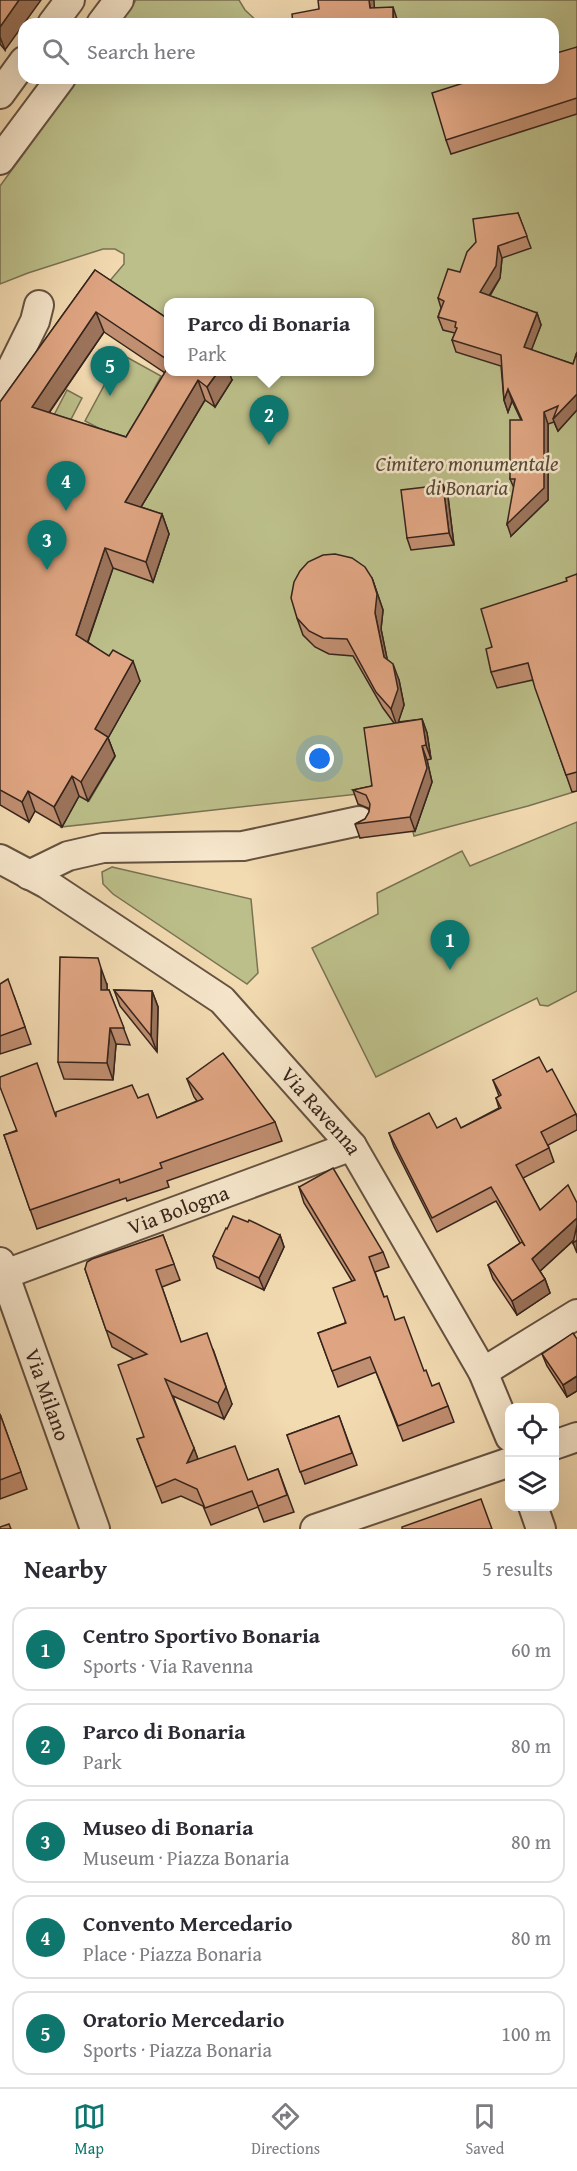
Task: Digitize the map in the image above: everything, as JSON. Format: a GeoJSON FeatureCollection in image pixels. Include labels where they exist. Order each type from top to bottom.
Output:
{"type":"FeatureCollection","features":[{"type":"Feature","properties":{"kind":"street"},"geometry":{"type":"LineString","coordinates":[[56,18],[70,0]]}},
{"type":"Feature","properties":{"kind":"street"},"geometry":{"type":"LineString","coordinates":[[106,18],[119,0]]}},
{"type":"Feature","properties":{"kind":"street"},"geometry":{"type":"LineString","coordinates":[[0,94],[18,70]]}},
{"type":"Feature","properties":{"kind":"street"},"geometry":{"type":"LineString","coordinates":[[0,160],[57,84]]}},
{"type":"Feature","properties":{"kind":"street"},"geometry":{"type":"LineString","coordinates":[[0,392],[31,331],[39,305]]}},
{"type":"Feature","properties":{"kind":"street"},"geometry":{"type":"LineString","coordinates":[[29,875],[68,856],[104,848],[243,846],[359,821]]}},
{"type":"Feature","properties":{"kind":"street","name":"Via Ravenna"},"geometry":{"type":"LineString","coordinates":[[0,859],[47,885],[222,1000],[352,1146],[483,1372],[505,1425]]}},
{"type":"Feature","properties":{"kind":"street","name":"Via Bologna"},"geometry":{"type":"LineString","coordinates":[[1,1270],[352,1146]]}},
{"type":"Feature","properties":{"kind":"street","name":"Via Milano"},"geometry":{"type":"LineString","coordinates":[[1,1270],[95,1529]]}},
{"type":"Feature","properties":{"kind":"street"},"geometry":{"type":"LineString","coordinates":[[483,1372],[577,1314]]}},
{"type":"Feature","properties":{"kind":"street"},"geometry":{"type":"LineString","coordinates":[[559,1444],[577,1437]]}},
{"type":"Feature","properties":{"kind":"street"},"geometry":{"type":"LineString","coordinates":[[315,1529],[505,1464]]}},
{"type":"Feature","properties":{"kind":"street"},"geometry":{"type":"LineString","coordinates":[[535,1511],[541,1529]]}},
{"type":"Feature","properties":{"kind":"green space"},"geometry":{"type":"Polygon","coordinates":[[[136,0],[239,0],[254,18],[123,18],[136,0]]]}},
{"type":"Feature","properties":{"kind":"green space","name":"Cimitero monumentale di Bonaria"},"geometry":{"type":"Polygon","coordinates":[[[321,0],[577,0],[577,791],[414,836],[412,828],[360,838],[358,804],[377,800],[376,792],[61,827],[79,796],[89,801],[115,757],[81,661],[140,486],[205,400],[215,406],[232,380],[226,376],[374,376],[374,298],[164,298],[164,331],[102,290],[124,264],[124,254],[115,249],[103,249],[0,284],[0,186],[75,84],[559,84],[559,18],[323,18],[321,0]]]}},
{"type":"Feature","properties":{"kind":"green space"},"geometry":{"type":"Polygon","coordinates":[[[121,354],[161,376],[125,442],[85,421],[121,354]]]}},
{"type":"Feature","properties":{"kind":"green space"},"geometry":{"type":"Polygon","coordinates":[[[67,390],[82,398],[67,427],[52,419],[67,390]]]}},
{"type":"Feature","properties":{"kind":"green space"},"geometry":{"type":"Polygon","coordinates":[[[577,822],[577,991],[548,1006],[540,1005],[537,998],[376,1077],[312,948],[378,914],[377,893],[462,851],[470,866],[577,822]]]}},
{"type":"Feature","properties":{"kind":"green space"},"geometry":{"type":"Polygon","coordinates":[[[112,867],[251,899],[258,973],[247,984],[113,894],[103,884],[102,872],[112,867]]]}},
{"type":"Feature","properties":{"kind":"building"},"geometry":{"type":"Polygon","coordinates":[[[0,0],[19,0],[0,27],[0,0]]]}},
{"type":"Feature","properties":{"kind":"building"},"geometry":{"type":"Polygon","coordinates":[[[318,0],[369,0],[370,8],[393,7],[393,18],[292,18],[292,14],[319,9],[318,0]]]}},
{"type":"Feature","properties":{"kind":"building"},"geometry":{"type":"Polygon","coordinates":[[[577,47],[577,98],[446,140],[432,93],[460,84],[559,84],[559,52],[577,47]]]}},
{"type":"Feature","properties":{"kind":"building"},"geometry":{"type":"Polygon","coordinates":[[[518,213],[527,236],[498,246],[496,266],[480,292],[537,313],[524,347],[573,364],[577,352],[577,394],[553,419],[558,406],[544,412],[544,488],[507,524],[515,479],[510,479],[510,420],[522,420],[508,389],[504,400],[501,355],[452,340],[457,328],[455,327],[456,322],[438,317],[444,301],[438,298],[448,269],[460,272],[467,252],[476,242],[473,219],[518,213]]]}},
{"type":"Feature","properties":{"kind":"building"},"geometry":{"type":"Polygon","coordinates":[[[95,270],[164,316],[164,357],[96,312],[32,407],[126,437],[164,374],[164,376],[215,376],[207,387],[198,380],[125,502],[162,514],[146,562],[105,548],[76,635],[109,656],[113,650],[133,661],[95,729],[108,737],[81,782],[72,776],[54,807],[28,791],[22,802],[0,790],[0,402],[95,270]]]}},
{"type":"Feature","properties":{"kind":"building"},"geometry":{"type":"Polygon","coordinates":[[[443,485],[449,533],[407,538],[401,490],[443,485]]]}},
{"type":"Feature","properties":{"kind":"building"},"geometry":{"type":"Polygon","coordinates":[[[335,554],[352,558],[365,567],[372,578],[377,594],[375,613],[384,657],[393,664],[398,689],[391,709],[376,692],[347,639],[323,638],[309,631],[297,618],[291,598],[294,582],[300,571],[308,562],[323,555],[335,554]]]}},
{"type":"Feature","properties":{"kind":"building"},"geometry":{"type":"Polygon","coordinates":[[[577,574],[577,772],[566,775],[528,663],[491,672],[486,649],[492,647],[481,609],[567,581],[566,578],[577,574]]]}},
{"type":"Feature","properties":{"kind":"building"},"geometry":{"type":"Polygon","coordinates":[[[422,719],[426,745],[422,746],[427,768],[410,817],[355,824],[365,819],[370,804],[366,795],[353,790],[372,786],[364,728],[422,719]]]}},
{"type":"Feature","properties":{"kind":"building"},"geometry":{"type":"Polygon","coordinates":[[[60,957],[98,958],[101,968],[101,990],[109,990],[124,1028],[110,1028],[107,1063],[58,1062],[60,957]]]}},
{"type":"Feature","properties":{"kind":"building"},"geometry":{"type":"Polygon","coordinates":[[[8,979],[25,1027],[0,1036],[0,984],[8,979]]]}},
{"type":"Feature","properties":{"kind":"building"},"geometry":{"type":"Polygon","coordinates":[[[114,990],[152,991],[151,1036],[114,990]]]}},
{"type":"Feature","properties":{"kind":"building"},"geometry":{"type":"Polygon","coordinates":[[[223,1053],[275,1122],[160,1163],[162,1168],[120,1183],[119,1179],[30,1210],[4,1135],[17,1131],[0,1087],[0,1077],[37,1063],[56,1117],[56,1112],[132,1085],[138,1098],[148,1094],[157,1118],[203,1099],[187,1079],[223,1053]]]}},
{"type":"Feature","properties":{"kind":"building"},"geometry":{"type":"Polygon","coordinates":[[[539,1057],[547,1072],[552,1069],[576,1114],[541,1132],[549,1148],[516,1165],[540,1210],[568,1185],[577,1203],[577,1218],[532,1259],[545,1279],[512,1301],[488,1265],[522,1242],[525,1246],[491,1187],[432,1218],[389,1133],[429,1113],[437,1128],[456,1118],[461,1128],[501,1108],[496,1098],[501,1095],[493,1080],[539,1057]]]}},
{"type":"Feature","properties":{"kind":"building"},"geometry":{"type":"Polygon","coordinates":[[[333,1168],[383,1252],[369,1257],[395,1320],[404,1317],[424,1371],[426,1370],[432,1386],[439,1383],[448,1406],[398,1426],[370,1357],[332,1371],[318,1333],[346,1323],[333,1288],[355,1280],[299,1187],[333,1168]]]}},
{"type":"Feature","properties":{"kind":"building"},"geometry":{"type":"Polygon","coordinates":[[[233,1216],[248,1222],[249,1220],[280,1235],[259,1278],[213,1256],[233,1216]]]}},
{"type":"Feature","properties":{"kind":"building"},"geometry":{"type":"Polygon","coordinates":[[[577,1225],[577,1240],[573,1243],[577,1225]]]}},
{"type":"Feature","properties":{"kind":"building"},"geometry":{"type":"Polygon","coordinates":[[[163,1235],[174,1264],[156,1270],[181,1342],[207,1333],[226,1387],[218,1403],[165,1379],[194,1448],[187,1463],[235,1446],[248,1480],[278,1469],[287,1495],[258,1506],[252,1491],[205,1508],[197,1489],[175,1479],[156,1487],[137,1439],[144,1437],[118,1365],[147,1354],[106,1330],[85,1269],[87,1262],[92,1259],[163,1235]]]}},
{"type":"Feature","properties":{"kind":"building"},"geometry":{"type":"Polygon","coordinates":[[[573,1333],[577,1339],[577,1376],[563,1385],[542,1354],[573,1333]]]}},
{"type":"Feature","properties":{"kind":"building"},"geometry":{"type":"Polygon","coordinates":[[[0,1414],[21,1472],[0,1480],[0,1414]]]}},
{"type":"Feature","properties":{"kind":"building"},"geometry":{"type":"Polygon","coordinates":[[[339,1416],[352,1453],[300,1472],[287,1435],[339,1416]]]}},
{"type":"Feature","properties":{"kind":"building"},"geometry":{"type":"Polygon","coordinates":[[[481,1499],[492,1529],[402,1529],[402,1527],[481,1499]]]}},
{"type":"Feature","properties":{"kind":"building"},"geometry":{"type":"Polygon","coordinates":[[[9,1524],[11,1529],[0,1529],[0,1527],[9,1524]]]}},
{"type":"Feature","properties":{"kind":"place","name":"Oratorio Mercedario"},"geometry":{"type":"Point","coordinates":[110,396]}},
{"type":"Feature","properties":{"kind":"place","name":"Parco di Bonaria"},"geometry":{"type":"Point","coordinates":[269,445]}},
{"type":"Feature","properties":{"kind":"place","name":"Convento Mercedario"},"geometry":{"type":"Point","coordinates":[66,511]}},
{"type":"Feature","properties":{"kind":"place","name":"Museo di Bonaria"},"geometry":{"type":"Point","coordinates":[47,570]}},
{"type":"Feature","properties":{"kind":"place","name":"Centro Sportivo Bonaria"},"geometry":{"type":"Point","coordinates":[450,970]}}]}
